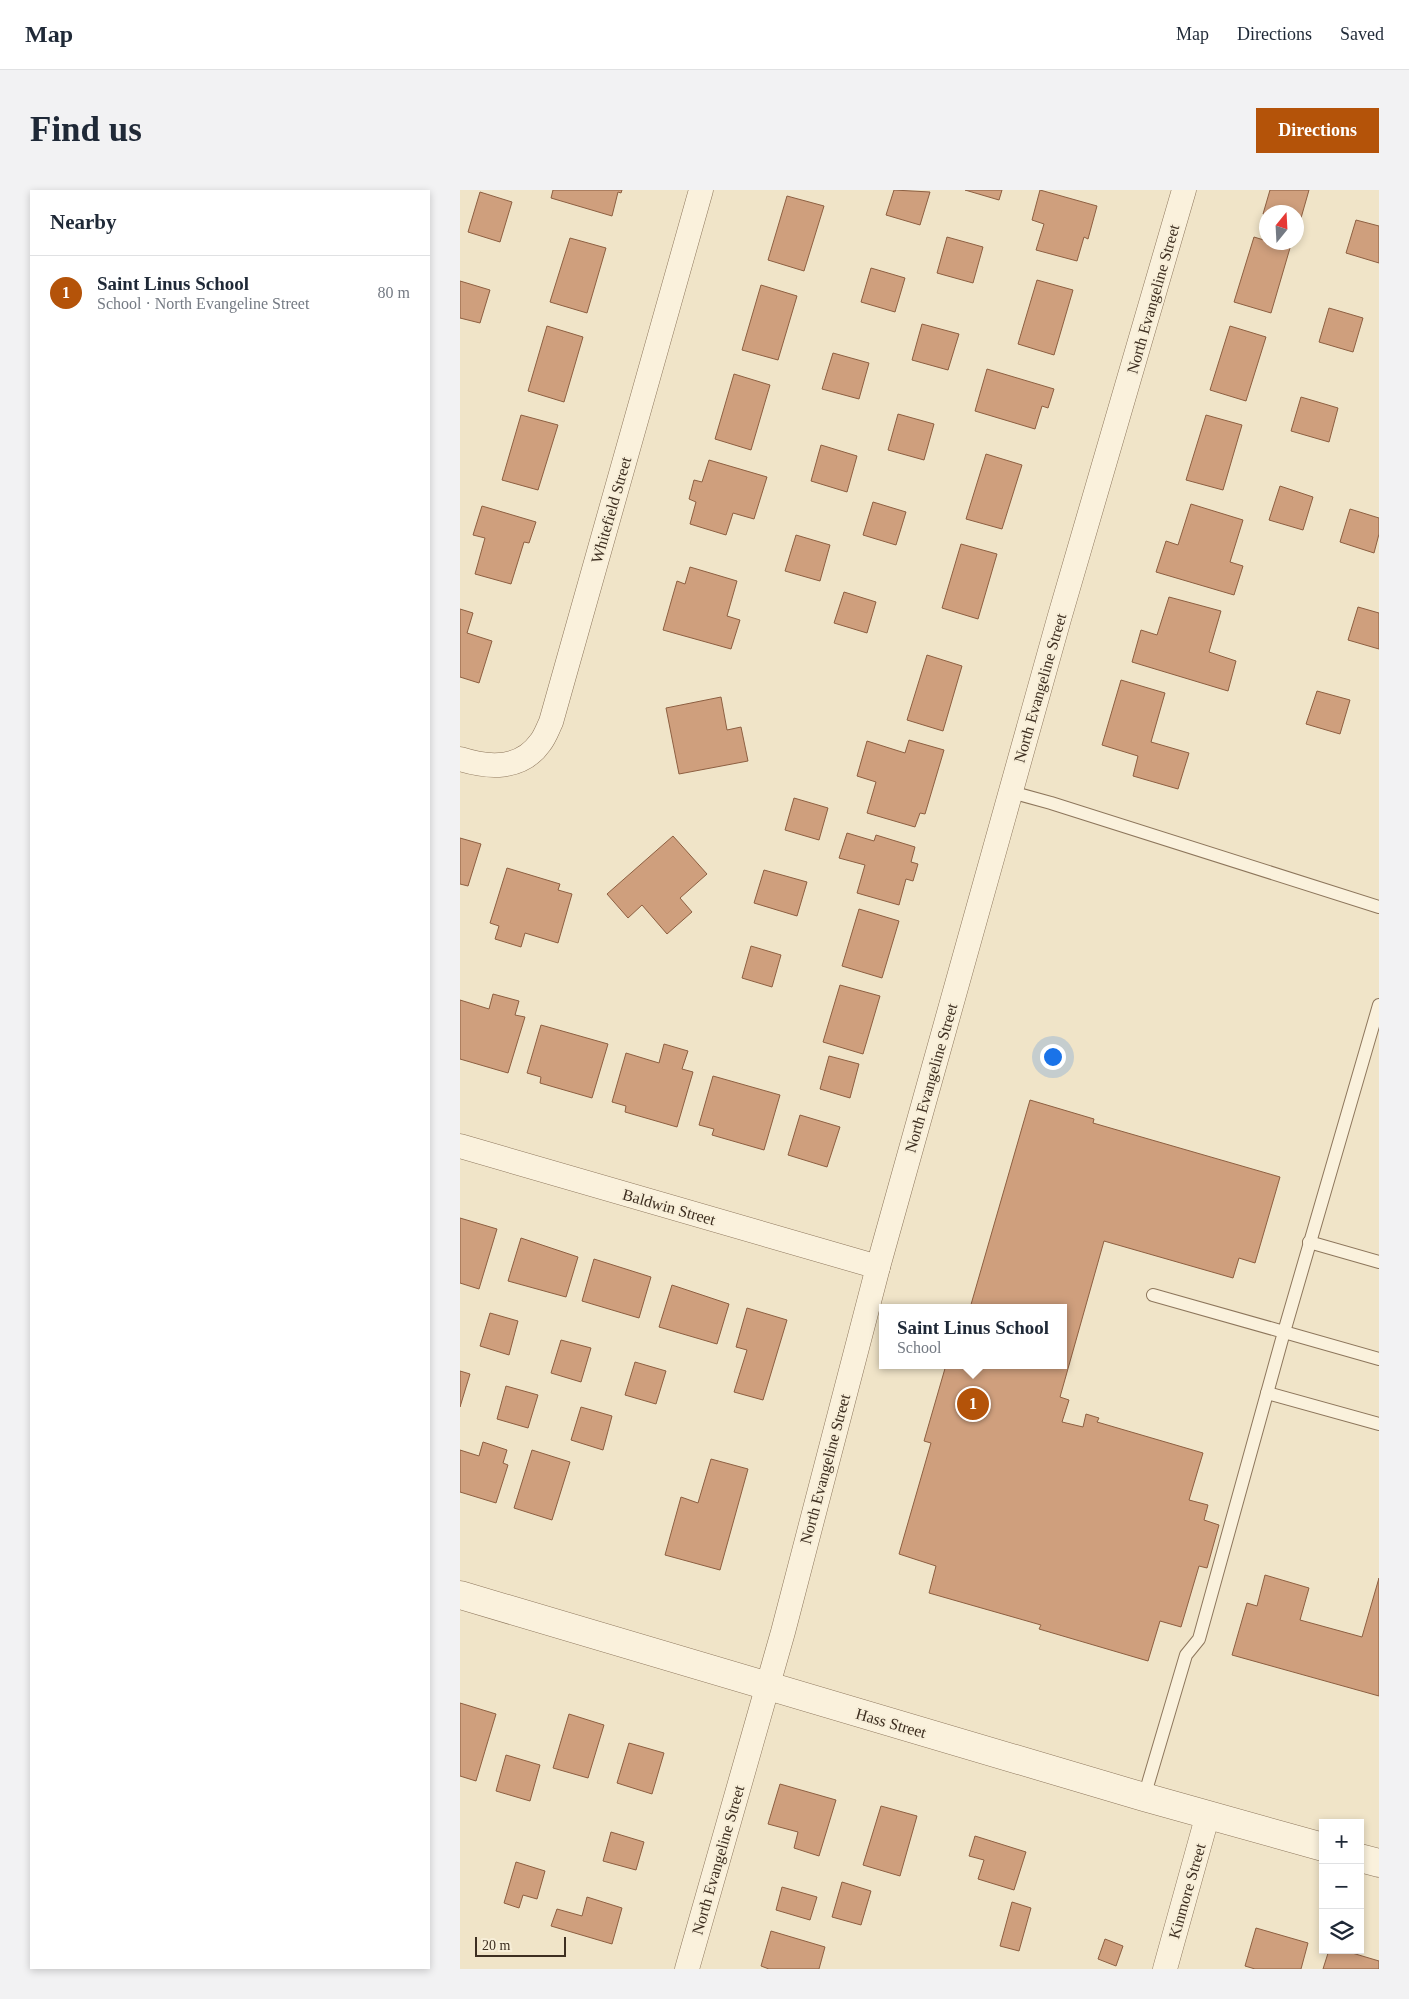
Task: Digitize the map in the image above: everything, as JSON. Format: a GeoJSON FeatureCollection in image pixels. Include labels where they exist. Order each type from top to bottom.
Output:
{"type":"FeatureCollection","features":[{"type":"Feature","properties":{"kind":"street","name":"Whitefield Street"},"geometry":{"type":"LineString","coordinates":[[460,759],[478,765],[495,766],[514,762],[530,753],[540,743],[551,722],[701,190]]}},
{"type":"Feature","properties":{"kind":"street","name":"North Evangeline Street"},"geometry":{"type":"LineString","coordinates":[[687,1969],[768,1686],[878,1268],[1059,619],[1184,190]]}},
{"type":"Feature","properties":{"kind":"street","name":"Baldwin Street"},"geometry":{"type":"LineString","coordinates":[[460,1146],[878,1268]]}},
{"type":"Feature","properties":{"kind":"street","name":"Hass Street"},"geometry":{"type":"LineString","coordinates":[[460,1596],[1144,1797],[1319,1846]]}},
{"type":"Feature","properties":{"kind":"street","name":"Kinmore Street"},"geometry":{"type":"LineString","coordinates":[[1165,1969],[1208,1814]]}},
{"type":"Feature","properties":{"kind":"street"},"geometry":{"type":"LineString","coordinates":[[1364,1859],[1379,1863]]}},
{"type":"Feature","properties":{"kind":"lane"},"geometry":{"type":"LineString","coordinates":[[1011,792],[1379,907]]}},
{"type":"Feature","properties":{"kind":"lane"},"geometry":{"type":"LineString","coordinates":[[1144,1797],[1186,1655],[1199,1639],[1309,1242],[1379,1005]]}},
{"type":"Feature","properties":{"kind":"lane"},"geometry":{"type":"LineString","coordinates":[[1309,1242],[1379,1262]]}},
{"type":"Feature","properties":{"kind":"lane"},"geometry":{"type":"LineString","coordinates":[[1153,1295],[1379,1359]]}},
{"type":"Feature","properties":{"kind":"lane"},"geometry":{"type":"LineString","coordinates":[[1267,1393],[1379,1424]]}},
{"type":"Feature","properties":{"kind":"building"},"geometry":{"type":"Polygon","coordinates":[[[553,190],[622,190],[621,193],[618,192],[612,216],[551,198],[553,190]]]}},
{"type":"Feature","properties":{"kind":"building"},"geometry":{"type":"Polygon","coordinates":[[[894,190],[930,192],[920,225],[886,215],[894,190]]]}},
{"type":"Feature","properties":{"kind":"building"},"geometry":{"type":"Polygon","coordinates":[[[965,190],[1002,190],[999,200],[965,190]]]}},
{"type":"Feature","properties":{"kind":"building"},"geometry":{"type":"Polygon","coordinates":[[[1040,190],[1097,206],[1088,239],[1084,237],[1077,261],[1036,250],[1044,224],[1032,220],[1040,190]]]}},
{"type":"Feature","properties":{"kind":"building"},"geometry":{"type":"Polygon","coordinates":[[[1270,190],[1309,190],[1304,208],[1304,205],[1266,205],[1270,190]]]}},
{"type":"Feature","properties":{"kind":"building"},"geometry":{"type":"Polygon","coordinates":[[[480,192],[512,202],[500,242],[468,232],[480,192]]]}},
{"type":"Feature","properties":{"kind":"building"},"geometry":{"type":"Polygon","coordinates":[[[787,196],[824,206],[804,271],[768,260],[787,196]]]}},
{"type":"Feature","properties":{"kind":"building"},"geometry":{"type":"Polygon","coordinates":[[[1356,220],[1379,226],[1379,263],[1346,253],[1356,220]]]}},
{"type":"Feature","properties":{"kind":"building"},"geometry":{"type":"Polygon","coordinates":[[[947,237],[983,247],[973,283],[937,273],[947,237]]]}},
{"type":"Feature","properties":{"kind":"building"},"geometry":{"type":"Polygon","coordinates":[[[1254,237],[1259,239],[1259,250],[1289,250],[1271,313],[1234,302],[1254,237]]]}},
{"type":"Feature","properties":{"kind":"building"},"geometry":{"type":"Polygon","coordinates":[[[570,238],[606,248],[587,313],[550,302],[570,238]]]}},
{"type":"Feature","properties":{"kind":"building"},"geometry":{"type":"Polygon","coordinates":[[[871,268],[905,278],[895,312],[861,302],[871,268]]]}},
{"type":"Feature","properties":{"kind":"building"},"geometry":{"type":"Polygon","coordinates":[[[1037,280],[1073,290],[1054,355],[1018,344],[1037,280]]]}},
{"type":"Feature","properties":{"kind":"building"},"geometry":{"type":"Polygon","coordinates":[[[460,281],[490,290],[480,323],[460,318],[460,281]]]}},
{"type":"Feature","properties":{"kind":"building"},"geometry":{"type":"Polygon","coordinates":[[[761,285],[797,296],[778,360],[742,350],[761,285]]]}},
{"type":"Feature","properties":{"kind":"building"},"geometry":{"type":"Polygon","coordinates":[[[1329,308],[1363,318],[1353,352],[1319,342],[1329,308]]]}},
{"type":"Feature","properties":{"kind":"building"},"geometry":{"type":"Polygon","coordinates":[[[922,324],[959,334],[948,370],[912,360],[922,324]]]}},
{"type":"Feature","properties":{"kind":"building"},"geometry":{"type":"Polygon","coordinates":[[[547,326],[583,337],[564,402],[528,391],[547,326]]]}},
{"type":"Feature","properties":{"kind":"building"},"geometry":{"type":"Polygon","coordinates":[[[1230,326],[1266,337],[1246,401],[1210,390],[1230,326]]]}},
{"type":"Feature","properties":{"kind":"building"},"geometry":{"type":"Polygon","coordinates":[[[833,353],[869,363],[859,399],[822,389],[833,353]]]}},
{"type":"Feature","properties":{"kind":"building"},"geometry":{"type":"Polygon","coordinates":[[[987,369],[1054,389],[1048,408],[1042,406],[1035,429],[975,411],[987,369]]]}},
{"type":"Feature","properties":{"kind":"building"},"geometry":{"type":"Polygon","coordinates":[[[734,374],[770,385],[751,450],[715,439],[734,374]]]}},
{"type":"Feature","properties":{"kind":"building"},"geometry":{"type":"Polygon","coordinates":[[[1301,397],[1338,408],[1329,442],[1291,431],[1301,397]]]}},
{"type":"Feature","properties":{"kind":"building"},"geometry":{"type":"Polygon","coordinates":[[[898,414],[934,424],[924,460],[888,450],[898,414]]]}},
{"type":"Feature","properties":{"kind":"building"},"geometry":{"type":"Polygon","coordinates":[[[521,415],[558,425],[538,490],[502,480],[521,415]]]}},
{"type":"Feature","properties":{"kind":"building"},"geometry":{"type":"Polygon","coordinates":[[[1206,415],[1242,425],[1223,490],[1186,480],[1206,415]]]}},
{"type":"Feature","properties":{"kind":"building"},"geometry":{"type":"Polygon","coordinates":[[[821,445],[857,456],[847,492],[811,481],[821,445]]]}},
{"type":"Feature","properties":{"kind":"building"},"geometry":{"type":"Polygon","coordinates":[[[986,454],[1022,465],[1002,529],[966,519],[986,454]]]}},
{"type":"Feature","properties":{"kind":"building"},"geometry":{"type":"Polygon","coordinates":[[[709,460],[767,477],[754,519],[733,513],[726,535],[690,524],[696,502],[689,499],[694,480],[702,482],[709,460]]]}},
{"type":"Feature","properties":{"kind":"building"},"geometry":{"type":"Polygon","coordinates":[[[1280,486],[1313,497],[1303,530],[1269,520],[1280,486]]]}},
{"type":"Feature","properties":{"kind":"building"},"geometry":{"type":"Polygon","coordinates":[[[873,502],[906,512],[896,545],[863,535],[873,502]]]}},
{"type":"Feature","properties":{"kind":"building"},"geometry":{"type":"Polygon","coordinates":[[[1191,504],[1243,520],[1230,562],[1243,566],[1234,595],[1156,572],[1166,541],[1178,545],[1191,504]]]}},
{"type":"Feature","properties":{"kind":"building"},"geometry":{"type":"Polygon","coordinates":[[[482,506],[536,522],[529,543],[524,542],[511,584],[475,574],[485,538],[473,535],[482,506]]]}},
{"type":"Feature","properties":{"kind":"building"},"geometry":{"type":"Polygon","coordinates":[[[1350,509],[1379,518],[1379,534],[1374,553],[1340,542],[1350,509]]]}},
{"type":"Feature","properties":{"kind":"building"},"geometry":{"type":"Polygon","coordinates":[[[796,535],[830,545],[820,581],[785,571],[796,535]]]}},
{"type":"Feature","properties":{"kind":"building"},"geometry":{"type":"Polygon","coordinates":[[[961,544],[997,554],[978,619],[942,608],[961,544]]]}},
{"type":"Feature","properties":{"kind":"building"},"geometry":{"type":"Polygon","coordinates":[[[690,567],[737,581],[727,616],[740,620],[731,649],[663,630],[677,581],[685,584],[690,567]]]}},
{"type":"Feature","properties":{"kind":"building"},"geometry":{"type":"Polygon","coordinates":[[[844,592],[876,602],[867,633],[834,623],[844,592]]]}},
{"type":"Feature","properties":{"kind":"building"},"geometry":{"type":"Polygon","coordinates":[[[1169,597],[1221,611],[1209,652],[1236,661],[1228,691],[1132,662],[1141,630],[1157,635],[1169,597]]]}},
{"type":"Feature","properties":{"kind":"building"},"geometry":{"type":"Polygon","coordinates":[[[1358,607],[1379,613],[1379,649],[1348,640],[1358,607]]]}},
{"type":"Feature","properties":{"kind":"building"},"geometry":{"type":"Polygon","coordinates":[[[460,609],[473,613],[467,633],[492,641],[479,683],[460,677],[460,609]]]}},
{"type":"Feature","properties":{"kind":"building"},"geometry":{"type":"Polygon","coordinates":[[[927,655],[962,666],[943,731],[907,720],[927,655]]]}},
{"type":"Feature","properties":{"kind":"building"},"geometry":{"type":"Polygon","coordinates":[[[1121,680],[1165,693],[1151,742],[1189,753],[1178,789],[1133,776],[1138,756],[1102,745],[1121,680]]]}},
{"type":"Feature","properties":{"kind":"building"},"geometry":{"type":"Polygon","coordinates":[[[1317,691],[1350,700],[1340,734],[1306,724],[1317,691]]]}},
{"type":"Feature","properties":{"kind":"building"},"geometry":{"type":"Polygon","coordinates":[[[721,697],[727,730],[741,727],[748,761],[679,774],[666,708],[721,697]]]}},
{"type":"Feature","properties":{"kind":"building"},"geometry":{"type":"Polygon","coordinates":[[[909,740],[944,750],[925,814],[920,813],[915,827],[867,813],[876,782],[857,776],[867,741],[905,753],[909,740]]]}},
{"type":"Feature","properties":{"kind":"building"},"geometry":{"type":"Polygon","coordinates":[[[794,798],[828,808],[819,840],[785,830],[794,798]]]}},
{"type":"Feature","properties":{"kind":"building"},"geometry":{"type":"Polygon","coordinates":[[[847,833],[874,841],[876,835],[915,847],[911,862],[918,864],[913,881],[906,879],[899,905],[857,893],[865,865],[839,858],[847,833]]]}},
{"type":"Feature","properties":{"kind":"building"},"geometry":{"type":"Polygon","coordinates":[[[673,836],[707,874],[680,898],[692,912],[667,934],[642,905],[628,918],[607,894],[673,836]]]}},
{"type":"Feature","properties":{"kind":"building"},"geometry":{"type":"Polygon","coordinates":[[[460,838],[481,844],[468,886],[460,884],[460,838]]]}},
{"type":"Feature","properties":{"kind":"building"},"geometry":{"type":"Polygon","coordinates":[[[507,868],[560,884],[558,890],[572,894],[558,943],[525,933],[521,947],[495,939],[499,926],[490,923],[507,868]]]}},
{"type":"Feature","properties":{"kind":"building"},"geometry":{"type":"Polygon","coordinates":[[[764,870],[807,882],[797,916],[754,903],[764,870]]]}},
{"type":"Feature","properties":{"kind":"building"},"geometry":{"type":"Polygon","coordinates":[[[859,909],[899,921],[882,978],[842,966],[859,909]]]}},
{"type":"Feature","properties":{"kind":"building"},"geometry":{"type":"Polygon","coordinates":[[[751,946],[781,955],[772,987],[742,978],[751,946]]]}},
{"type":"Feature","properties":{"kind":"building"},"geometry":{"type":"Polygon","coordinates":[[[840,985],[880,996],[863,1054],[823,1042],[840,985]]]}},
{"type":"Feature","properties":{"kind":"building"},"geometry":{"type":"Polygon","coordinates":[[[493,994],[519,1001],[515,1015],[525,1017],[508,1073],[460,1059],[460,1000],[489,1009],[493,994]]]}},
{"type":"Feature","properties":{"kind":"building"},"geometry":{"type":"Polygon","coordinates":[[[541,1025],[608,1044],[592,1098],[540,1083],[541,1077],[527,1073],[541,1025]]]}},
{"type":"Feature","properties":{"kind":"building"},"geometry":{"type":"Polygon","coordinates":[[[664,1044],[688,1051],[682,1069],[693,1072],[677,1127],[625,1112],[626,1106],[612,1102],[626,1053],[659,1063],[664,1044]]]}},
{"type":"Feature","properties":{"kind":"building"},"geometry":{"type":"Polygon","coordinates":[[[829,1056],[859,1064],[850,1098],[820,1089],[829,1056]]]}},
{"type":"Feature","properties":{"kind":"building"},"geometry":{"type":"Polygon","coordinates":[[[713,1076],[780,1095],[764,1150],[712,1135],[714,1129],[699,1125],[713,1076]]]}},
{"type":"Feature","properties":{"kind":"building"},"geometry":{"type":"Polygon","coordinates":[[[1030,1100],[1094,1119],[1093,1123],[1280,1177],[1255,1263],[1239,1258],[1233,1278],[1104,1241],[1060,1397],[1069,1400],[1062,1422],[1083,1427],[1086,1414],[1099,1418],[1097,1422],[1203,1453],[1189,1500],[1208,1505],[1204,1520],[1219,1525],[1207,1568],[1199,1566],[1181,1627],[1160,1621],[1148,1661],[1039,1629],[1041,1625],[929,1593],[936,1566],[899,1554],[931,1443],[924,1441],[945,1369],[1067,1369],[1067,1304],[971,1304],[1030,1100]]]}},
{"type":"Feature","properties":{"kind":"building"},"geometry":{"type":"Polygon","coordinates":[[[800,1115],[840,1127],[827,1167],[788,1155],[800,1115]]]}},
{"type":"Feature","properties":{"kind":"building"},"geometry":{"type":"Polygon","coordinates":[[[460,1218],[497,1229],[479,1289],[460,1283],[460,1218]]]}},
{"type":"Feature","properties":{"kind":"building"},"geometry":{"type":"Polygon","coordinates":[[[521,1238],[578,1257],[566,1297],[508,1281],[521,1238]]]}},
{"type":"Feature","properties":{"kind":"building"},"geometry":{"type":"Polygon","coordinates":[[[594,1259],[651,1277],[639,1318],[582,1301],[594,1259]]]}},
{"type":"Feature","properties":{"kind":"building"},"geometry":{"type":"Polygon","coordinates":[[[672,1285],[729,1304],[717,1344],[659,1327],[672,1285]]]}},
{"type":"Feature","properties":{"kind":"building"},"geometry":{"type":"Polygon","coordinates":[[[747,1308],[787,1320],[763,1400],[734,1392],[747,1350],[736,1347],[747,1308]]]}},
{"type":"Feature","properties":{"kind":"building"},"geometry":{"type":"Polygon","coordinates":[[[490,1313],[518,1321],[509,1355],[480,1346],[490,1313]]]}},
{"type":"Feature","properties":{"kind":"building"},"geometry":{"type":"Polygon","coordinates":[[[561,1340],[591,1348],[581,1382],[551,1373],[561,1340]]]}},
{"type":"Feature","properties":{"kind":"building"},"geometry":{"type":"Polygon","coordinates":[[[635,1362],[666,1371],[656,1404],[625,1395],[635,1362]]]}},
{"type":"Feature","properties":{"kind":"building"},"geometry":{"type":"Polygon","coordinates":[[[460,1371],[470,1374],[460,1407],[460,1371]]]}},
{"type":"Feature","properties":{"kind":"building"},"geometry":{"type":"Polygon","coordinates":[[[506,1386],[538,1395],[528,1428],[497,1419],[506,1386]]]}},
{"type":"Feature","properties":{"kind":"building"},"geometry":{"type":"Polygon","coordinates":[[[581,1407],[612,1416],[603,1450],[571,1440],[581,1407]]]}},
{"type":"Feature","properties":{"kind":"building"},"geometry":{"type":"Polygon","coordinates":[[[483,1442],[507,1450],[503,1463],[508,1465],[496,1503],[460,1492],[460,1450],[479,1456],[483,1442]]]}},
{"type":"Feature","properties":{"kind":"building"},"geometry":{"type":"Polygon","coordinates":[[[532,1450],[570,1462],[552,1520],[514,1508],[532,1450]]]}},
{"type":"Feature","properties":{"kind":"building"},"geometry":{"type":"Polygon","coordinates":[[[711,1459],[748,1469],[720,1570],[665,1555],[681,1497],[698,1503],[711,1459]]]}},
{"type":"Feature","properties":{"kind":"building"},"geometry":{"type":"Polygon","coordinates":[[[1265,1575],[1309,1588],[1300,1620],[1362,1637],[1379,1578],[1379,1696],[1232,1655],[1247,1603],[1257,1606],[1265,1575]]]}},
{"type":"Feature","properties":{"kind":"building"},"geometry":{"type":"Polygon","coordinates":[[[460,1703],[496,1714],[476,1781],[460,1776],[460,1703]]]}},
{"type":"Feature","properties":{"kind":"building"},"geometry":{"type":"Polygon","coordinates":[[[569,1714],[604,1725],[588,1778],[553,1768],[569,1714]]]}},
{"type":"Feature","properties":{"kind":"building"},"geometry":{"type":"Polygon","coordinates":[[[629,1743],[664,1753],[652,1794],[617,1783],[629,1743]]]}},
{"type":"Feature","properties":{"kind":"building"},"geometry":{"type":"Polygon","coordinates":[[[506,1755],[540,1765],[530,1801],[496,1791],[506,1755]]]}},
{"type":"Feature","properties":{"kind":"building"},"geometry":{"type":"Polygon","coordinates":[[[780,1784],[836,1800],[819,1856],[794,1848],[798,1832],[768,1824],[780,1784]]]}},
{"type":"Feature","properties":{"kind":"building"},"geometry":{"type":"Polygon","coordinates":[[[881,1806],[917,1816],[900,1876],[863,1865],[881,1806]]]}},
{"type":"Feature","properties":{"kind":"building"},"geometry":{"type":"Polygon","coordinates":[[[611,1832],[644,1842],[636,1870],[603,1861],[611,1832]]]}},
{"type":"Feature","properties":{"kind":"building"},"geometry":{"type":"Polygon","coordinates":[[[975,1836],[1026,1852],[1014,1890],[978,1879],[984,1860],[969,1856],[975,1836]]]}},
{"type":"Feature","properties":{"kind":"building"},"geometry":{"type":"Polygon","coordinates":[[[516,1862],[545,1871],[537,1899],[523,1895],[519,1908],[504,1903],[516,1862]]]}},
{"type":"Feature","properties":{"kind":"building"},"geometry":{"type":"Polygon","coordinates":[[[842,1882],[871,1891],[861,1925],[832,1917],[842,1882]]]}},
{"type":"Feature","properties":{"kind":"building"},"geometry":{"type":"Polygon","coordinates":[[[782,1887],[817,1897],[810,1920],[776,1910],[782,1887]]]}},
{"type":"Feature","properties":{"kind":"building"},"geometry":{"type":"Polygon","coordinates":[[[587,1897],[622,1908],[612,1944],[551,1926],[557,1909],[582,1916],[587,1897]]]}},
{"type":"Feature","properties":{"kind":"building"},"geometry":{"type":"Polygon","coordinates":[[[1012,1902],[1031,1908],[1019,1951],[1000,1946],[1012,1902]]]}},
{"type":"Feature","properties":{"kind":"building"},"geometry":{"type":"Polygon","coordinates":[[[1256,1928],[1308,1943],[1301,1969],[1255,1969],[1245,1966],[1256,1928]]]}},
{"type":"Feature","properties":{"kind":"building"},"geometry":{"type":"Polygon","coordinates":[[[771,1931],[825,1947],[819,1969],[769,1969],[761,1966],[771,1931]]]}},
{"type":"Feature","properties":{"kind":"building"},"geometry":{"type":"Polygon","coordinates":[[[1105,1939],[1123,1946],[1116,1966],[1098,1959],[1105,1939]]]}},
{"type":"Feature","properties":{"kind":"building"},"geometry":{"type":"Polygon","coordinates":[[[1328,1954],[1355,1954],[1379,1961],[1379,1969],[1323,1969],[1328,1954]]]}},
{"type":"Feature","properties":{"kind":"place","name":"Saint Linus School"},"geometry":{"type":"Point","coordinates":[973,1404]}}]}
